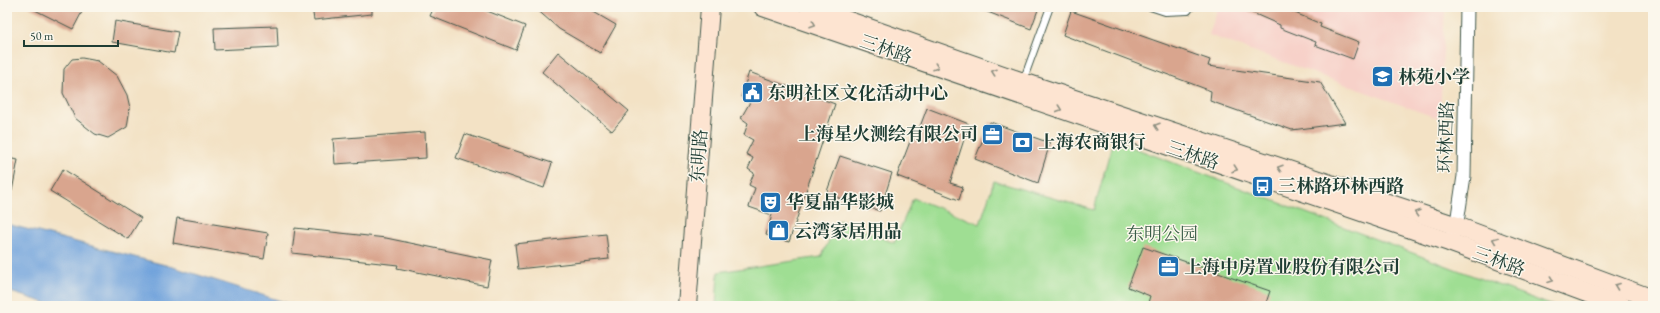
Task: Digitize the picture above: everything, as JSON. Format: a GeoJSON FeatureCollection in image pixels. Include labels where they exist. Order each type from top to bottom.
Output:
{"type":"FeatureCollection","features":[{"type":"Feature","properties":{"kind":"main road","name":"东明路"},"geometry":{"type":"LineString","coordinates":[[687,306],[710,7]]}},
{"type":"Feature","properties":{"kind":"main road","name":"三林路"},"geometry":{"type":"LineString","coordinates":[[763,7],[1449,242],[1622,306]]}},
{"type":"Feature","properties":{"kind":"main road","name":"三林路"},"geometry":{"type":"LineString","coordinates":[[809,7],[1023,82],[1454,224],[1653,299]]}},
{"type":"Feature","properties":{"kind":"street","name":"环林西路"},"geometry":{"type":"LineString","coordinates":[[1449,242],[1459,209],[1464,176],[1468,7]]}},
{"type":"Feature","properties":{"kind":"lane"},"geometry":{"type":"LineString","coordinates":[[1023,82],[1050,7]]}},
{"type":"Feature","properties":{"kind":"lane"},"geometry":{"type":"LineString","coordinates":[[1150,7],[1165,12],[1188,11],[1192,7]]}},
{"type":"Feature","properties":{"kind":"shaded area","name":"林苑小学"},"geometry":{"type":"Polygon","coordinates":[[[1218,7],[1445,7],[1440,119],[1209,35],[1218,7]]]}},
{"type":"Feature","properties":{"kind":"green space","name":"东明公园"},"geometry":{"type":"Polygon","coordinates":[[[1113,140],[1553,306],[716,306],[718,272],[821,257],[839,220],[894,243],[913,198],[980,224],[994,181],[1094,210],[1113,140]]]}},
{"type":"Feature","properties":{"kind":"water"},"geometry":{"type":"Polygon","coordinates":[[[7,224],[173,267],[297,306],[56,306],[7,291],[7,224]]]}},
{"type":"Feature","properties":{"kind":"building"},"geometry":{"type":"Polygon","coordinates":[[[29,7],[77,7],[83,10],[73,29],[29,7]]]}},
{"type":"Feature","properties":{"kind":"building"},"geometry":{"type":"Polygon","coordinates":[[[312,7],[372,7],[372,14],[314,20],[312,7]]]}},
{"type":"Feature","properties":{"kind":"building"},"geometry":{"type":"Polygon","coordinates":[[[434,7],[477,7],[525,26],[516,50],[430,16],[434,7]]]}},
{"type":"Feature","properties":{"kind":"building"},"geometry":{"type":"Polygon","coordinates":[[[534,7],[585,7],[616,25],[600,53],[559,29],[534,7]]]}},
{"type":"Feature","properties":{"kind":"building"},"geometry":{"type":"Polygon","coordinates":[[[975,7],[1039,7],[1031,29],[975,7]]]}},
{"type":"Feature","properties":{"kind":"building"},"geometry":{"type":"Polygon","coordinates":[[[1239,7],[1288,7],[1288,10],[1321,24],[1320,27],[1359,42],[1353,59],[1315,45],[1316,42],[1280,28],[1280,25],[1239,7]]]}},
{"type":"Feature","properties":{"kind":"building"},"geometry":{"type":"Polygon","coordinates":[[[1071,11],[1210,60],[1208,66],[1320,82],[1345,123],[1292,130],[1210,101],[1211,91],[1063,35],[1071,11]]]}},
{"type":"Feature","properties":{"kind":"building"},"geometry":{"type":"Polygon","coordinates":[[[115,21],[178,32],[174,53],[112,42],[115,21]]]}},
{"type":"Feature","properties":{"kind":"building"},"geometry":{"type":"Polygon","coordinates":[[[277,26],[278,47],[215,50],[214,28],[277,26]]]}},
{"type":"Feature","properties":{"kind":"building"},"geometry":{"type":"Polygon","coordinates":[[[558,52],[629,111],[612,131],[542,72],[558,52]]]}},
{"type":"Feature","properties":{"kind":"building"},"geometry":{"type":"Polygon","coordinates":[[[82,58],[98,61],[117,76],[127,95],[130,108],[127,127],[108,138],[95,134],[75,118],[63,93],[64,69],[72,59],[82,58]]]}},
{"type":"Feature","properties":{"kind":"building"},"geometry":{"type":"Polygon","coordinates":[[[749,72],[835,104],[789,242],[766,235],[772,215],[749,207],[755,188],[749,185],[754,173],[748,169],[753,158],[746,154],[753,140],[744,135],[748,123],[741,118],[750,102],[741,97],[749,72]]]}},
{"type":"Feature","properties":{"kind":"building"},"geometry":{"type":"Polygon","coordinates":[[[927,108],[969,124],[950,183],[963,187],[959,200],[897,176],[911,139],[915,140],[927,108]]]}},
{"type":"Feature","properties":{"kind":"building"},"geometry":{"type":"Polygon","coordinates":[[[990,122],[1050,143],[1038,183],[975,159],[990,122]]]}},
{"type":"Feature","properties":{"kind":"building"},"geometry":{"type":"Polygon","coordinates":[[[425,132],[426,158],[335,164],[333,139],[425,132]]]}},
{"type":"Feature","properties":{"kind":"building"},"geometry":{"type":"Polygon","coordinates":[[[465,134],[552,163],[544,188],[456,158],[465,134]]]}},
{"type":"Feature","properties":{"kind":"building"},"geometry":{"type":"Polygon","coordinates":[[[840,156],[892,173],[880,211],[826,194],[840,156]]]}},
{"type":"Feature","properties":{"kind":"building"},"geometry":{"type":"Polygon","coordinates":[[[7,158],[18,160],[12,191],[7,190],[7,158]]]}},
{"type":"Feature","properties":{"kind":"building"},"geometry":{"type":"Polygon","coordinates":[[[63,169],[141,218],[128,239],[50,191],[63,169]]]}},
{"type":"Feature","properties":{"kind":"building"},"geometry":{"type":"Polygon","coordinates":[[[177,218],[268,233],[264,259],[173,243],[177,218]]]}},
{"type":"Feature","properties":{"kind":"building"},"geometry":{"type":"Polygon","coordinates":[[[295,228],[386,238],[492,260],[487,286],[397,268],[398,265],[292,253],[295,228]]]}},
{"type":"Feature","properties":{"kind":"building"},"geometry":{"type":"Polygon","coordinates":[[[606,234],[609,259],[518,269],[515,244],[606,234]]]}},
{"type":"Feature","properties":{"kind":"building","name":"上海中房置业股份有限公司"},"geometry":{"type":"Polygon","coordinates":[[[1143,247],[1270,291],[1265,306],[1147,306],[1150,296],[1128,287],[1143,247]]]}},
{"type":"Feature","properties":{"kind":"place","name":"林苑小学"},"geometry":{"type":"Point","coordinates":[1383,77]}},
{"type":"Feature","properties":{"kind":"place","name":"东明社区文化活动中心"},"geometry":{"type":"Point","coordinates":[753,93]}},
{"type":"Feature","properties":{"kind":"place","name":"上海星火测绘有限公司"},"geometry":{"type":"Point","coordinates":[993,134]}},
{"type":"Feature","properties":{"kind":"place","name":"上海农商银行"},"geometry":{"type":"Point","coordinates":[1023,142]}},
{"type":"Feature","properties":{"kind":"place","name":"三林路环林西路"},"geometry":{"type":"Point","coordinates":[1262,186]}},
{"type":"Feature","properties":{"kind":"place","name":"华夏晶华影城"},"geometry":{"type":"Point","coordinates":[770,202]}},
{"type":"Feature","properties":{"kind":"place","name":"云湾家居用品"},"geometry":{"type":"Point","coordinates":[778,231]}},
{"type":"Feature","properties":{"kind":"place","name":"上海中房置业股份有限公司"},"geometry":{"type":"Point","coordinates":[1168,267]}}]}
